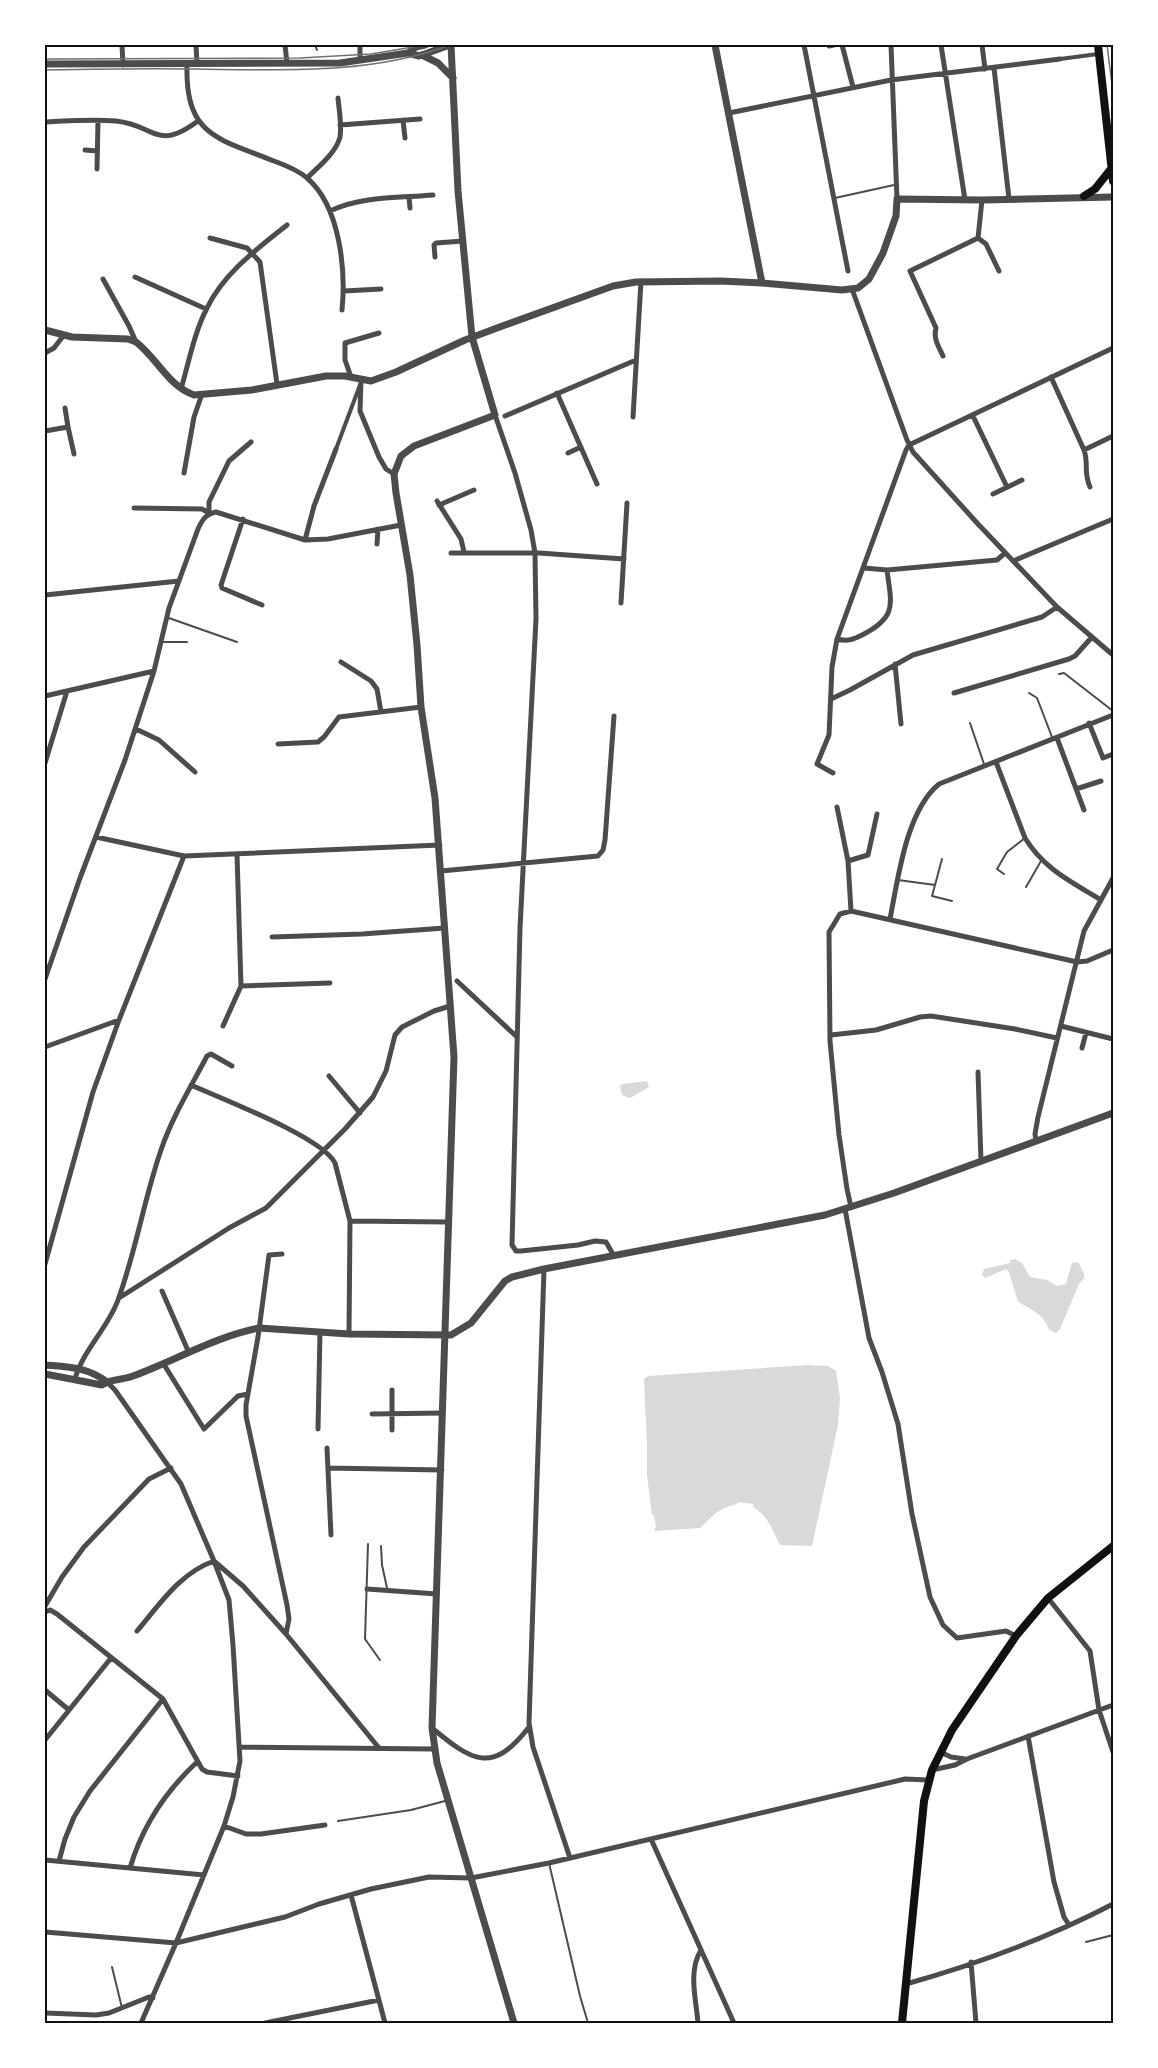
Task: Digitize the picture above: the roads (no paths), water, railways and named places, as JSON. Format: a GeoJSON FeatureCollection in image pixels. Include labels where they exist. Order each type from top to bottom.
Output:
{"type":"FeatureCollection","features":[{"type":"Feature","properties":{"kind":"main road"},"geometry":{"type":"LineString","coordinates":[[1099,49],[1113,181]]}},
{"type":"Feature","properties":{"kind":"main road"},"geometry":{"type":"LineString","coordinates":[[1084,196],[1095,189],[1111,169]]}},
{"type":"Feature","properties":{"kind":"main road"},"geometry":{"type":"LineString","coordinates":[[902,2023],[924,1800],[932,1770],[959,1718],[1016,1636],[1048,1598],[1113,1546]]}},
{"type":"Feature","properties":{"kind":"street"},"geometry":{"type":"LineString","coordinates":[[122,45],[123,65]]}},
{"type":"Feature","properties":{"kind":"street"},"geometry":{"type":"LineString","coordinates":[[196,45],[196,64]]}},
{"type":"Feature","properties":{"kind":"street"},"geometry":{"type":"LineString","coordinates":[[285,45],[287,63]]}},
{"type":"Feature","properties":{"kind":"street"},"geometry":{"type":"LineString","coordinates":[[360,45],[360,60]]}},
{"type":"Feature","properties":{"kind":"street"},"geometry":{"type":"LineString","coordinates":[[408,53],[416,47],[425,45]]}},
{"type":"Feature","properties":{"kind":"street"},"geometry":{"type":"LineString","coordinates":[[422,55],[450,45],[462,242],[472,337],[526,509],[535,553],[536,619],[517,1037],[512,1231],[514,1248],[520,1251],[595,1241],[606,1242],[614,1256]]}},
{"type":"Feature","properties":{"kind":"street"},"geometry":{"type":"LineString","coordinates":[[715,45],[762,283]]}},
{"type":"Feature","properties":{"kind":"street"},"geometry":{"type":"LineString","coordinates":[[804,45],[848,271]]}},
{"type":"Feature","properties":{"kind":"street"},"geometry":{"type":"LineString","coordinates":[[842,45],[853,87]]}},
{"type":"Feature","properties":{"kind":"street"},"geometry":{"type":"LineString","coordinates":[[103,279],[136,342],[181,389],[194,394],[252,390],[326,376],[371,381],[472,337],[613,286],[641,281],[762,283],[842,290],[858,288],[869,279],[883,253],[896,216],[897,184],[891,45]]}},
{"type":"Feature","properties":{"kind":"street"},"geometry":{"type":"LineString","coordinates":[[941,45],[965,200]]}},
{"type":"Feature","properties":{"kind":"street"},"geometry":{"type":"LineString","coordinates":[[982,45],[985,69]]}},
{"type":"Feature","properties":{"kind":"street"},"geometry":{"type":"LineString","coordinates":[[729,113],[891,80],[1060,59],[1099,49]]}},
{"type":"Feature","properties":{"kind":"street"},"geometry":{"type":"LineString","coordinates":[[45,64],[340,63],[408,53],[422,55],[438,63],[453,78]]}},
{"type":"Feature","properties":{"kind":"street"},"geometry":{"type":"LineString","coordinates":[[188,64],[190,100],[198,121],[214,137],[292,169],[307,178],[323,196],[330,211],[339,251],[344,291],[342,310]]}},
{"type":"Feature","properties":{"kind":"street"},"geometry":{"type":"LineString","coordinates":[[994,68],[1009,199]]}},
{"type":"Feature","properties":{"kind":"street"},"geometry":{"type":"LineString","coordinates":[[307,178],[337,144],[340,135],[338,98]]}},
{"type":"Feature","properties":{"kind":"street"},"geometry":{"type":"LineString","coordinates":[[340,125],[420,119]]}},
{"type":"Feature","properties":{"kind":"street"},"geometry":{"type":"LineString","coordinates":[[403,120],[405,138]]}},
{"type":"Feature","properties":{"kind":"street"},"geometry":{"type":"LineString","coordinates":[[97,169],[98,121]]}},
{"type":"Feature","properties":{"kind":"street"},"geometry":{"type":"LineString","coordinates":[[45,122],[121,122],[164,137],[180,133],[198,121]]}},
{"type":"Feature","properties":{"kind":"street"},"geometry":{"type":"LineString","coordinates":[[85,150],[97,151]]}},
{"type":"Feature","properties":{"kind":"street"},"geometry":{"type":"LineString","coordinates":[[330,211],[344,204],[358,201],[433,195]]}},
{"type":"Feature","properties":{"kind":"street"},"geometry":{"type":"LineString","coordinates":[[409,197],[410,208]]}},
{"type":"Feature","properties":{"kind":"street"},"geometry":{"type":"LineString","coordinates":[[897,199],[1113,197]]}},
{"type":"Feature","properties":{"kind":"street"},"geometry":{"type":"LineString","coordinates":[[978,238],[982,200]]}},
{"type":"Feature","properties":{"kind":"street"},"geometry":{"type":"LineString","coordinates":[[181,389],[206,309],[224,281],[252,253],[287,225]]}},
{"type":"Feature","properties":{"kind":"street"},"geometry":{"type":"LineString","coordinates":[[210,238],[242,246],[260,262],[277,384]]}},
{"type":"Feature","properties":{"kind":"street"},"geometry":{"type":"LineString","coordinates":[[978,238],[986,244],[999,270]]}},
{"type":"Feature","properties":{"kind":"street"},"geometry":{"type":"LineString","coordinates":[[943,356],[934,334],[936,328],[910,271],[978,238]]}},
{"type":"Feature","properties":{"kind":"street"},"geometry":{"type":"LineString","coordinates":[[435,257],[434,245],[436,243],[462,242]]}},
{"type":"Feature","properties":{"kind":"street"},"geometry":{"type":"LineString","coordinates":[[135,277],[206,309]]}},
{"type":"Feature","properties":{"kind":"street"},"geometry":{"type":"LineString","coordinates":[[633,417],[641,281]]}},
{"type":"Feature","properties":{"kind":"street"},"geometry":{"type":"LineString","coordinates":[[344,291],[381,289]]}},
{"type":"Feature","properties":{"kind":"street"},"geometry":{"type":"LineString","coordinates":[[852,289],[909,446],[1057,607],[1113,655]]}},
{"type":"Feature","properties":{"kind":"street"},"geometry":{"type":"LineString","coordinates":[[45,330],[72,337],[129,339],[136,342]]}},
{"type":"Feature","properties":{"kind":"street"},"geometry":{"type":"LineString","coordinates":[[351,377],[345,360],[345,343],[379,333]]}},
{"type":"Feature","properties":{"kind":"street"},"geometry":{"type":"LineString","coordinates":[[45,353],[54,348],[64,335]]}},
{"type":"Feature","properties":{"kind":"street"},"geometry":{"type":"LineString","coordinates":[[833,773],[818,764],[829,735],[832,667],[837,639],[909,446],[1113,348]]}},
{"type":"Feature","properties":{"kind":"street"},"geometry":{"type":"LineString","coordinates":[[506,416],[636,360]]}},
{"type":"Feature","properties":{"kind":"street"},"geometry":{"type":"LineString","coordinates":[[1051,377],[1084,450],[1086,477],[1090,487]]}},
{"type":"Feature","properties":{"kind":"street"},"geometry":{"type":"LineString","coordinates":[[305,540],[309,523],[362,380]]}},
{"type":"Feature","properties":{"kind":"street"},"geometry":{"type":"LineString","coordinates":[[362,380],[360,411],[379,457],[386,469],[394,474]]}},
{"type":"Feature","properties":{"kind":"street"},"geometry":{"type":"LineString","coordinates":[[557,393],[597,484]]}},
{"type":"Feature","properties":{"kind":"street"},"geometry":{"type":"LineString","coordinates":[[184,473],[194,417],[202,394]]}},
{"type":"Feature","properties":{"kind":"street"},"geometry":{"type":"LineString","coordinates":[[65,408],[74,453]]}},
{"type":"Feature","properties":{"kind":"street"},"geometry":{"type":"LineString","coordinates":[[495,415],[414,446],[401,456],[394,474],[410,574],[421,707],[440,845],[454,1057],[432,1728],[434,1749],[448,1800],[514,2023]]}},
{"type":"Feature","properties":{"kind":"street"},"geometry":{"type":"LineString","coordinates":[[973,416],[1007,487]]}},
{"type":"Feature","properties":{"kind":"street"},"geometry":{"type":"LineString","coordinates":[[45,431],[68,428]]}},
{"type":"Feature","properties":{"kind":"street"},"geometry":{"type":"LineString","coordinates":[[1084,450],[1113,436]]}},
{"type":"Feature","properties":{"kind":"street"},"geometry":{"type":"LineString","coordinates":[[209,513],[209,502],[229,461],[251,442]]}},
{"type":"Feature","properties":{"kind":"street"},"geometry":{"type":"LineString","coordinates":[[568,453],[581,447]]}},
{"type":"Feature","properties":{"kind":"street"},"geometry":{"type":"LineString","coordinates":[[993,494],[1022,480]]}},
{"type":"Feature","properties":{"kind":"street"},"geometry":{"type":"LineString","coordinates":[[464,552],[461,539],[438,503],[474,490]]}},
{"type":"Feature","properties":{"kind":"street"},"geometry":{"type":"LineString","coordinates":[[621,603],[627,503]]}},
{"type":"Feature","properties":{"kind":"street"},"geometry":{"type":"LineString","coordinates":[[134,508],[202,509],[209,513]]}},
{"type":"Feature","properties":{"kind":"street"},"geometry":{"type":"LineString","coordinates":[[45,979],[136,729],[154,672],[166,617],[204,518],[209,513],[216,512],[305,540],[328,539],[401,525]]}},
{"type":"Feature","properties":{"kind":"street"},"geometry":{"type":"LineString","coordinates":[[243,519],[221,585],[222,588],[262,605]]}},
{"type":"Feature","properties":{"kind":"street"},"geometry":{"type":"LineString","coordinates":[[1013,561],[1113,519]]}},
{"type":"Feature","properties":{"kind":"street"},"geometry":{"type":"LineString","coordinates":[[377,544],[378,528]]}},
{"type":"Feature","properties":{"kind":"street"},"geometry":{"type":"LineString","coordinates":[[451,553],[535,553],[624,559]]}},
{"type":"Feature","properties":{"kind":"street"},"geometry":{"type":"LineString","coordinates":[[864,568],[887,570],[997,560],[1005,553]]}},
{"type":"Feature","properties":{"kind":"street"},"geometry":{"type":"LineString","coordinates":[[837,639],[851,641],[886,620],[891,609],[887,570]]}},
{"type":"Feature","properties":{"kind":"street"},"geometry":{"type":"LineString","coordinates":[[45,595],[179,581]]}},
{"type":"Feature","properties":{"kind":"street"},"geometry":{"type":"LineString","coordinates":[[831,699],[913,656],[1042,617],[1057,607]]}},
{"type":"Feature","properties":{"kind":"street"},"geometry":{"type":"LineString","coordinates":[[954,693],[1069,659],[1075,656],[1092,637]]}},
{"type":"Feature","properties":{"kind":"street"},"geometry":{"type":"LineString","coordinates":[[341,662],[371,681],[377,689],[381,712]]}},
{"type":"Feature","properties":{"kind":"street"},"geometry":{"type":"LineString","coordinates":[[895,664],[901,724]]}},
{"type":"Feature","properties":{"kind":"street"},"geometry":{"type":"LineString","coordinates":[[45,696],[154,672]]}},
{"type":"Feature","properties":{"kind":"street"},"geometry":{"type":"LineString","coordinates":[[45,763],[67,691]]}},
{"type":"Feature","properties":{"kind":"street"},"geometry":{"type":"LineString","coordinates":[[278,744],[318,742],[339,717],[421,707]]}},
{"type":"Feature","properties":{"kind":"street"},"geometry":{"type":"LineString","coordinates":[[890,919],[913,823],[923,800],[939,784],[1113,715]]}},
{"type":"Feature","properties":{"kind":"street"},"geometry":{"type":"LineString","coordinates":[[441,871],[598,856],[602,853],[605,840],[614,716]]}},
{"type":"Feature","properties":{"kind":"street"},"geometry":{"type":"LineString","coordinates":[[1089,723],[1103,758],[1113,754]]}},
{"type":"Feature","properties":{"kind":"street"},"geometry":{"type":"LineString","coordinates":[[136,729],[159,740],[195,772]]}},
{"type":"Feature","properties":{"kind":"street"},"geometry":{"type":"LineString","coordinates":[[1055,739],[1084,810]]}},
{"type":"Feature","properties":{"kind":"street"},"geometry":{"type":"LineString","coordinates":[[996,762],[1025,838],[1041,861],[1101,900]]}},
{"type":"Feature","properties":{"kind":"street"},"geometry":{"type":"LineString","coordinates":[[1076,789],[1101,781]]}},
{"type":"Feature","properties":{"kind":"street"},"geometry":{"type":"LineString","coordinates":[[837,807],[848,861],[851,911]]}},
{"type":"Feature","properties":{"kind":"street"},"geometry":{"type":"LineString","coordinates":[[848,861],[868,855],[877,814]]}},
{"type":"Feature","properties":{"kind":"street"},"geometry":{"type":"LineString","coordinates":[[96,837],[184,856],[440,845]]}},
{"type":"Feature","properties":{"kind":"street"},"geometry":{"type":"LineString","coordinates":[[223,1026],[241,986],[237,854]]}},
{"type":"Feature","properties":{"kind":"street"},"geometry":{"type":"LineString","coordinates":[[45,1264],[93,1092],[184,856]]}},
{"type":"Feature","properties":{"kind":"street"},"geometry":{"type":"LineString","coordinates":[[1036,1141],[1038,1117],[1084,930],[1113,878]]}},
{"type":"Feature","properties":{"kind":"street"},"geometry":{"type":"LineString","coordinates":[[1016,1636],[1006,1631],[957,1638],[943,1625],[933,1607],[912,1514],[898,1424],[867,1329],[852,1207],[847,1189],[834,1092],[829,932],[840,914],[851,911],[1077,962],[1087,961],[1113,950]]}},
{"type":"Feature","properties":{"kind":"street"},"geometry":{"type":"LineString","coordinates":[[272,937],[445,928]]}},
{"type":"Feature","properties":{"kind":"street"},"geometry":{"type":"LineString","coordinates":[[457,981],[517,1037]]}},
{"type":"Feature","properties":{"kind":"street"},"geometry":{"type":"LineString","coordinates":[[241,986],[330,983]]}},
{"type":"Feature","properties":{"kind":"street"},"geometry":{"type":"LineString","coordinates":[[119,1298],[229,1228],[266,1208],[360,1113],[380,1084],[395,1035],[415,1020],[450,1006]]}},
{"type":"Feature","properties":{"kind":"street"},"geometry":{"type":"LineString","coordinates":[[831,1035],[876,1030],[931,1016],[1057,1038]]}},
{"type":"Feature","properties":{"kind":"street"},"geometry":{"type":"LineString","coordinates":[[45,1047],[119,1020]]}},
{"type":"Feature","properties":{"kind":"street"},"geometry":{"type":"LineString","coordinates":[[1061,1026],[1113,1039]]}},
{"type":"Feature","properties":{"kind":"street"},"geometry":{"type":"LineString","coordinates":[[1082,1048],[1086,1033]]}},
{"type":"Feature","properties":{"kind":"street"},"geometry":{"type":"LineString","coordinates":[[75,1379],[78,1368],[109,1321],[119,1298],[168,1131],[208,1055],[211,1054],[232,1066]]}},
{"type":"Feature","properties":{"kind":"street"},"geometry":{"type":"LineString","coordinates":[[978,1072],[981,1161]]}},
{"type":"Feature","properties":{"kind":"street"},"geometry":{"type":"LineString","coordinates":[[329,1076],[360,1113]]}},
{"type":"Feature","properties":{"kind":"street"},"geometry":{"type":"LineString","coordinates":[[192,1085],[288,1128],[325,1150],[335,1162],[350,1221],[349,1334]]}},
{"type":"Feature","properties":{"kind":"street"},"geometry":{"type":"LineString","coordinates":[[45,1374],[102,1385],[107,1382],[124,1380],[248,1330],[259,1328],[349,1334],[444,1336],[468,1326],[500,1287],[512,1277],[825,1215],[1113,1113]]}},
{"type":"Feature","properties":{"kind":"street"},"geometry":{"type":"LineString","coordinates":[[350,1221],[448,1222]]}},
{"type":"Feature","properties":{"kind":"street"},"geometry":{"type":"LineString","coordinates":[[282,1254],[269,1256],[246,1416],[287,1605],[289,1619],[286,1634]]}},
{"type":"Feature","properties":{"kind":"street"},"geometry":{"type":"LineString","coordinates":[[544,1269],[530,1727],[540,1772],[570,1858]]}},
{"type":"Feature","properties":{"kind":"street"},"geometry":{"type":"LineString","coordinates":[[162,1291],[189,1353]]}},
{"type":"Feature","properties":{"kind":"street"},"geometry":{"type":"LineString","coordinates":[[318,1430],[320,1332]]}},
{"type":"Feature","properties":{"kind":"street"},"geometry":{"type":"LineString","coordinates":[[163,1363],[204,1430],[238,1396],[248,1394]]}},
{"type":"Feature","properties":{"kind":"street"},"geometry":{"type":"LineString","coordinates":[[45,1365],[78,1368],[99,1375],[115,1390],[181,1484],[229,1600],[239,1747],[238,1776],[224,1826],[141,2023]]}},
{"type":"Feature","properties":{"kind":"street"},"geometry":{"type":"LineString","coordinates":[[392,1390],[392,1430]]}},
{"type":"Feature","properties":{"kind":"street"},"geometry":{"type":"LineString","coordinates":[[372,1414],[443,1413]]}},
{"type":"Feature","properties":{"kind":"street"},"geometry":{"type":"LineString","coordinates":[[327,1449],[331,1535]]}},
{"type":"Feature","properties":{"kind":"street"},"geometry":{"type":"LineString","coordinates":[[171,1468],[149,1479],[84,1547],[62,1578],[46,1608],[57,1614],[163,1699],[196,1762],[202,1769],[207,1772],[238,1776]]}},
{"type":"Feature","properties":{"kind":"street"},"geometry":{"type":"LineString","coordinates":[[328,1468],[442,1470]]}},
{"type":"Feature","properties":{"kind":"street"},"geometry":{"type":"LineString","coordinates":[[214,1561],[243,1586],[286,1634],[379,1748]]}},
{"type":"Feature","properties":{"kind":"street"},"geometry":{"type":"LineString","coordinates":[[137,1631],[188,1574],[214,1561]]}},
{"type":"Feature","properties":{"kind":"street"},"geometry":{"type":"LineString","coordinates":[[367,1589],[437,1594]]}},
{"type":"Feature","properties":{"kind":"street"},"geometry":{"type":"LineString","coordinates":[[1048,1598],[1090,1652],[1099,1710],[1113,1752]]}},
{"type":"Feature","properties":{"kind":"street"},"geometry":{"type":"LineString","coordinates":[[45,1740],[111,1658]]}},
{"type":"Feature","properties":{"kind":"street"},"geometry":{"type":"LineString","coordinates":[[45,1690],[69,1710]]}},
{"type":"Feature","properties":{"kind":"street"},"geometry":{"type":"LineString","coordinates":[[59,1861],[74,1817],[84,1800],[163,1699]]}},
{"type":"Feature","properties":{"kind":"street"},"geometry":{"type":"LineString","coordinates":[[932,1770],[955,1765],[1113,1705]]}},
{"type":"Feature","properties":{"kind":"street"},"geometry":{"type":"LineString","coordinates":[[432,1728],[463,1753],[483,1758],[509,1749],[530,1727]]}},
{"type":"Feature","properties":{"kind":"street"},"geometry":{"type":"LineString","coordinates":[[1028,1736],[1054,1882],[1068,1925]]}},
{"type":"Feature","properties":{"kind":"street"},"geometry":{"type":"LineString","coordinates":[[239,1747],[434,1749]]}},
{"type":"Feature","properties":{"kind":"street"},"geometry":{"type":"LineString","coordinates":[[940,1752],[967,1759]]}},
{"type":"Feature","properties":{"kind":"street"},"geometry":{"type":"LineString","coordinates":[[130,1868],[138,1842],[149,1822],[181,1777],[196,1762]]}},
{"type":"Feature","properties":{"kind":"street"},"geometry":{"type":"LineString","coordinates":[[45,1932],[176,1943],[285,1917],[351,1895],[429,1877],[471,1878],[549,1863],[905,1779],[928,1780]]}},
{"type":"Feature","properties":{"kind":"street"},"geometry":{"type":"LineString","coordinates":[[224,1826],[246,1834],[254,1834],[325,1825]]}},
{"type":"Feature","properties":{"kind":"street"},"geometry":{"type":"LineString","coordinates":[[651,1839],[734,2023]]}},
{"type":"Feature","properties":{"kind":"street"},"geometry":{"type":"LineString","coordinates":[[45,1860],[204,1875]]}},
{"type":"Feature","properties":{"kind":"street"},"geometry":{"type":"LineString","coordinates":[[351,1895],[385,2023]]}},
{"type":"Feature","properties":{"kind":"street"},"geometry":{"type":"LineString","coordinates":[[906,1984],[937,1976],[1047,1935],[1111,1905]]}},
{"type":"Feature","properties":{"kind":"street"},"geometry":{"type":"LineString","coordinates":[[698,2023],[694,1972],[695,1960],[701,1950]]}},
{"type":"Feature","properties":{"kind":"street"},"geometry":{"type":"LineString","coordinates":[[971,1962],[976,2023]]}},
{"type":"Feature","properties":{"kind":"street"},"geometry":{"type":"LineString","coordinates":[[45,2013],[96,2015],[149,1997],[153,1998]]}},
{"type":"Feature","properties":{"kind":"street"},"geometry":{"type":"LineString","coordinates":[[265,2023],[379,2000]]}},
{"type":"Feature","properties":{"kind":"lane"},"geometry":{"type":"LineString","coordinates":[[315,45],[317,50]]}},
{"type":"Feature","properties":{"kind":"lane"},"geometry":{"type":"LineString","coordinates":[[835,198],[897,184]]}},
{"type":"Feature","properties":{"kind":"lane"},"geometry":{"type":"LineString","coordinates":[[166,617],[237,642]]}},
{"type":"Feature","properties":{"kind":"lane"},"geometry":{"type":"LineString","coordinates":[[160,641],[187,642]]}},
{"type":"Feature","properties":{"kind":"lane"},"geometry":{"type":"LineString","coordinates":[[1059,674],[1064,674],[1113,711]]}},
{"type":"Feature","properties":{"kind":"lane"},"geometry":{"type":"LineString","coordinates":[[1029,693],[1037,698],[1055,739]]}},
{"type":"Feature","properties":{"kind":"lane"},"geometry":{"type":"LineString","coordinates":[[970,723],[985,766]]}},
{"type":"Feature","properties":{"kind":"lane"},"geometry":{"type":"LineString","coordinates":[[1004,874],[997,869],[1007,852],[1025,838]]}},
{"type":"Feature","properties":{"kind":"lane"},"geometry":{"type":"LineString","coordinates":[[942,859],[932,896],[952,901]]}},
{"type":"Feature","properties":{"kind":"lane"},"geometry":{"type":"LineString","coordinates":[[1026,887],[1041,861]]}},
{"type":"Feature","properties":{"kind":"lane"},"geometry":{"type":"LineString","coordinates":[[898,880],[935,885]]}},
{"type":"Feature","properties":{"kind":"lane"},"geometry":{"type":"LineString","coordinates":[[368,1544],[365,1639],[380,1660]]}},
{"type":"Feature","properties":{"kind":"lane"},"geometry":{"type":"LineString","coordinates":[[381,1546],[387,1591]]}},
{"type":"Feature","properties":{"kind":"lane"},"geometry":{"type":"LineString","coordinates":[[338,1821],[411,1810],[448,1800]]}},
{"type":"Feature","properties":{"kind":"lane"},"geometry":{"type":"LineString","coordinates":[[549,1863],[588,2023]]}},
{"type":"Feature","properties":{"kind":"lane"},"geometry":{"type":"LineString","coordinates":[[1111,1905],[1113,1913]]}},
{"type":"Feature","properties":{"kind":"lane"},"geometry":{"type":"LineString","coordinates":[[1086,1942],[1113,1935]]}},
{"type":"Feature","properties":{"kind":"lane"},"geometry":{"type":"LineString","coordinates":[[112,1967],[122,2008]]}},
{"type":"Feature","properties":{"kind":"tram line"},"geometry":{"type":"LineString","coordinates":[[45,59],[300,58],[371,54],[425,45]]}},
{"type":"Feature","properties":{"kind":"tram line"},"geometry":{"type":"LineString","coordinates":[[45,70],[324,69],[388,62],[450,45]]}},
{"type":"Feature","properties":{"kind":"tram line"},"geometry":{"type":"LineString","coordinates":[[1107,45],[1113,92]]}}]}
